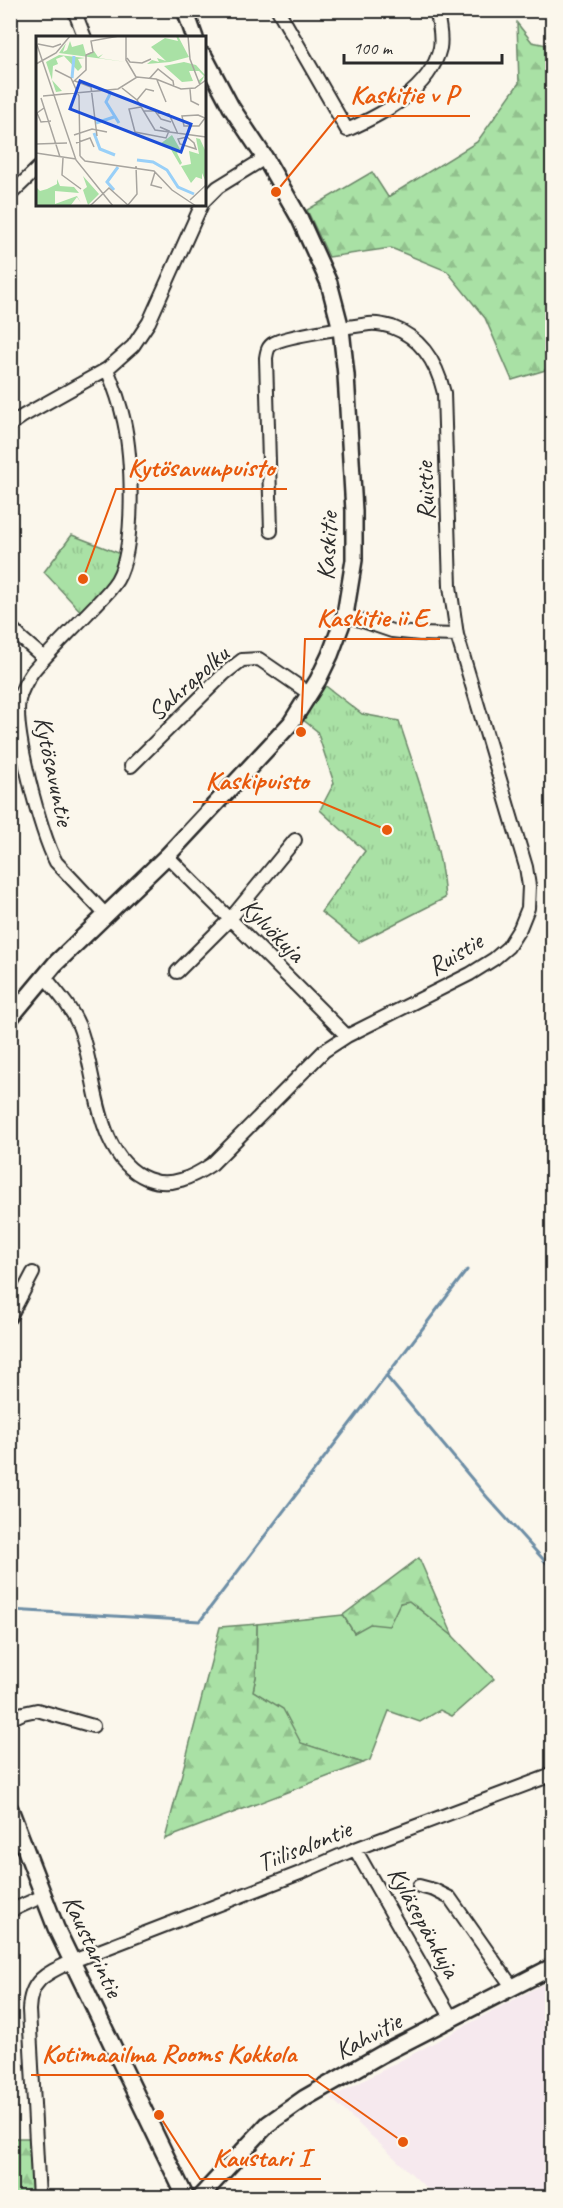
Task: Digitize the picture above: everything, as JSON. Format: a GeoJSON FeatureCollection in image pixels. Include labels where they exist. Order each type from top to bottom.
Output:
{"type":"FeatureCollection","features":[{"type":"Feature","properties":{"kind":"street"},"geometry":{"type":"LineString","coordinates":[[74,10],[84,36]]}},
{"type":"Feature","properties":{"kind":"street"},"geometry":{"type":"LineString","coordinates":[[185,10],[194,36]]}},
{"type":"Feature","properties":{"kind":"street"},"geometry":{"type":"LineString","coordinates":[[278,10],[347,130],[396,105],[417,86],[431,69],[440,47],[440,27],[436,10]]}},
{"type":"Feature","properties":{"kind":"street","name":"Kaskitie"},"geometry":{"type":"LineString","coordinates":[[10,1018],[45,977],[105,914],[167,856],[291,723],[310,694],[330,655],[345,615],[354,560],[354,511],[346,375],[329,283],[294,207],[231,107],[206,60]]}},
{"type":"Feature","properties":{"kind":"street"},"geometry":{"type":"LineString","coordinates":[[206,199],[218,187],[265,158]]}},
{"type":"Feature","properties":{"kind":"street"},"geometry":{"type":"LineString","coordinates":[[10,195],[36,170]]}},
{"type":"Feature","properties":{"kind":"street"},"geometry":{"type":"LineString","coordinates":[[10,425],[108,369],[133,346],[149,322],[201,206]]}},
{"type":"Feature","properties":{"kind":"street","name":"Ruistie"},"geometry":{"type":"LineString","coordinates":[[45,977],[70,1009],[78,1024],[85,1043],[110,1143],[119,1158],[139,1176],[152,1181],[168,1183],[196,1175],[212,1164],[324,1051],[347,1036],[471,974],[494,959],[508,946],[520,928],[528,908],[529,886],[526,867],[457,635],[450,586],[444,393],[441,380],[428,352],[416,341],[394,328],[370,324],[276,341],[267,350],[271,531]]}},
{"type":"Feature","properties":{"kind":"street","name":"Kytösavuntie"},"geometry":{"type":"LineString","coordinates":[[105,914],[56,862],[45,839],[17,716],[24,683],[44,658],[110,591],[122,570],[126,557],[130,502],[127,437],[108,369]]}},
{"type":"Feature","properties":{"kind":"street"},"geometry":{"type":"LineString","coordinates":[[345,615],[392,631],[457,635]]}},
{"type":"Feature","properties":{"kind":"street"},"geometry":{"type":"LineString","coordinates":[[10,626],[44,658]]}},
{"type":"Feature","properties":{"kind":"street","name":"Sahrapolku"},"geometry":{"type":"LineString","coordinates":[[131,766],[224,674],[242,660],[259,659],[310,694]]}},
{"type":"Feature","properties":{"kind":"street"},"geometry":{"type":"LineString","coordinates":[[177,972],[231,918],[295,840]]}},
{"type":"Feature","properties":{"kind":"street","name":"Kylvökuja"},"geometry":{"type":"LineString","coordinates":[[167,856],[347,1036]]}},
{"type":"Feature","properties":{"kind":"street"},"geometry":{"type":"LineString","coordinates":[[10,1317],[33,1274]]}},
{"type":"Feature","properties":{"kind":"street"},"geometry":{"type":"LineString","coordinates":[[10,1719],[30,1710],[38,1710],[93,1726]]}},
{"type":"Feature","properties":{"kind":"street","name":"Tiilisalontie"},"geometry":{"type":"LineString","coordinates":[[39,2198],[29,1996],[38,1980],[72,1961],[300,1873],[355,1849],[551,1777]]}},
{"type":"Feature","properties":{"kind":"street","name":"Kaustarintie"},"geometry":{"type":"LineString","coordinates":[[10,1809],[43,1896],[72,1961],[186,2198]]}},
{"type":"Feature","properties":{"kind":"street","name":"Kyläsepänkuja"},"geometry":{"type":"LineString","coordinates":[[355,1849],[452,2019]]}},
{"type":"Feature","properties":{"kind":"street"},"geometry":{"type":"LineString","coordinates":[[419,1886],[442,1893],[456,1905],[513,1988]]}},
{"type":"Feature","properties":{"kind":"street"},"geometry":{"type":"LineString","coordinates":[[10,1911],[43,1896]]}},
{"type":"Feature","properties":{"kind":"street","name":"Kahvitie"},"geometry":{"type":"LineString","coordinates":[[199,2198],[268,2124],[305,2098],[382,2054],[552,1967]]}},
{"type":"Feature","properties":{"kind":"shaded area"},"geometry":{"type":"Polygon","coordinates":[[[552,1979],[552,2197],[436,2197],[331,2098],[552,1979]]]}},
{"type":"Feature","properties":{"kind":"green space"},"geometry":{"type":"Polygon","coordinates":[[[517,23],[532,42],[552,46],[552,402],[549,369],[512,380],[485,318],[447,271],[391,248],[329,257],[307,210],[372,172],[388,197],[477,142],[519,83],[517,23]]]}},
{"type":"Feature","properties":{"kind":"green space"},"geometry":{"type":"Polygon","coordinates":[[[72,535],[126,556],[118,579],[85,616],[44,572],[72,535]]]}},
{"type":"Feature","properties":{"kind":"green space"},"geometry":{"type":"Polygon","coordinates":[[[318,680],[362,714],[399,721],[427,808],[443,876],[445,898],[359,942],[321,912],[365,851],[320,810],[334,783],[317,731],[297,715],[318,680]]]}},
{"type":"Feature","properties":{"kind":"green space"},"geometry":{"type":"Polygon","coordinates":[[[419,1558],[453,1636],[409,1601],[400,1603],[389,1626],[370,1624],[354,1633],[343,1615],[419,1558]]]}},
{"type":"Feature","properties":{"kind":"green space"},"geometry":{"type":"Polygon","coordinates":[[[409,1601],[453,1636],[494,1679],[452,1716],[440,1710],[420,1722],[389,1711],[370,1760],[363,1763],[300,1743],[283,1710],[253,1691],[256,1677],[257,1624],[343,1615],[354,1633],[400,1603],[409,1601]]]}},
{"type":"Feature","properties":{"kind":"green space"},"geometry":{"type":"Polygon","coordinates":[[[257,1624],[256,1677],[253,1691],[283,1709],[301,1743],[363,1763],[165,1839],[220,1627],[257,1624]]]}},
{"type":"Feature","properties":{"kind":"green space"},"geometry":{"type":"Polygon","coordinates":[[[11,2138],[29,2138],[32,2197],[11,2197],[11,2138]]]}},
{"type":"Feature","properties":{"kind":"waterway"},"geometry":{"type":"LineString","coordinates":[[10,1610],[200,1621],[467,1270]]}},
{"type":"Feature","properties":{"kind":"waterway"},"geometry":{"type":"LineString","coordinates":[[386,1376],[487,1497],[552,1569]]}},
{"type":"Feature","properties":{"kind":"place","name":"Kaskitie v P"},"geometry":{"type":"Point","coordinates":[276,192]}},
{"type":"Feature","properties":{"kind":"place","name":"Kytösavunpuisto"},"geometry":{"type":"Point","coordinates":[83,579]}},
{"type":"Feature","properties":{"kind":"place","name":"Kaskitie ii E"},"geometry":{"type":"Point","coordinates":[301,732]}},
{"type":"Feature","properties":{"kind":"place","name":"Kaskipuisto"},"geometry":{"type":"Point","coordinates":[387,830]}},
{"type":"Feature","properties":{"kind":"place","name":"Kaustari I"},"geometry":{"type":"Point","coordinates":[159,2115]}},
{"type":"Feature","properties":{"kind":"place","name":"Kotimaailma Rooms Kokkola"},"geometry":{"type":"Point","coordinates":[403,2142]}}]}
